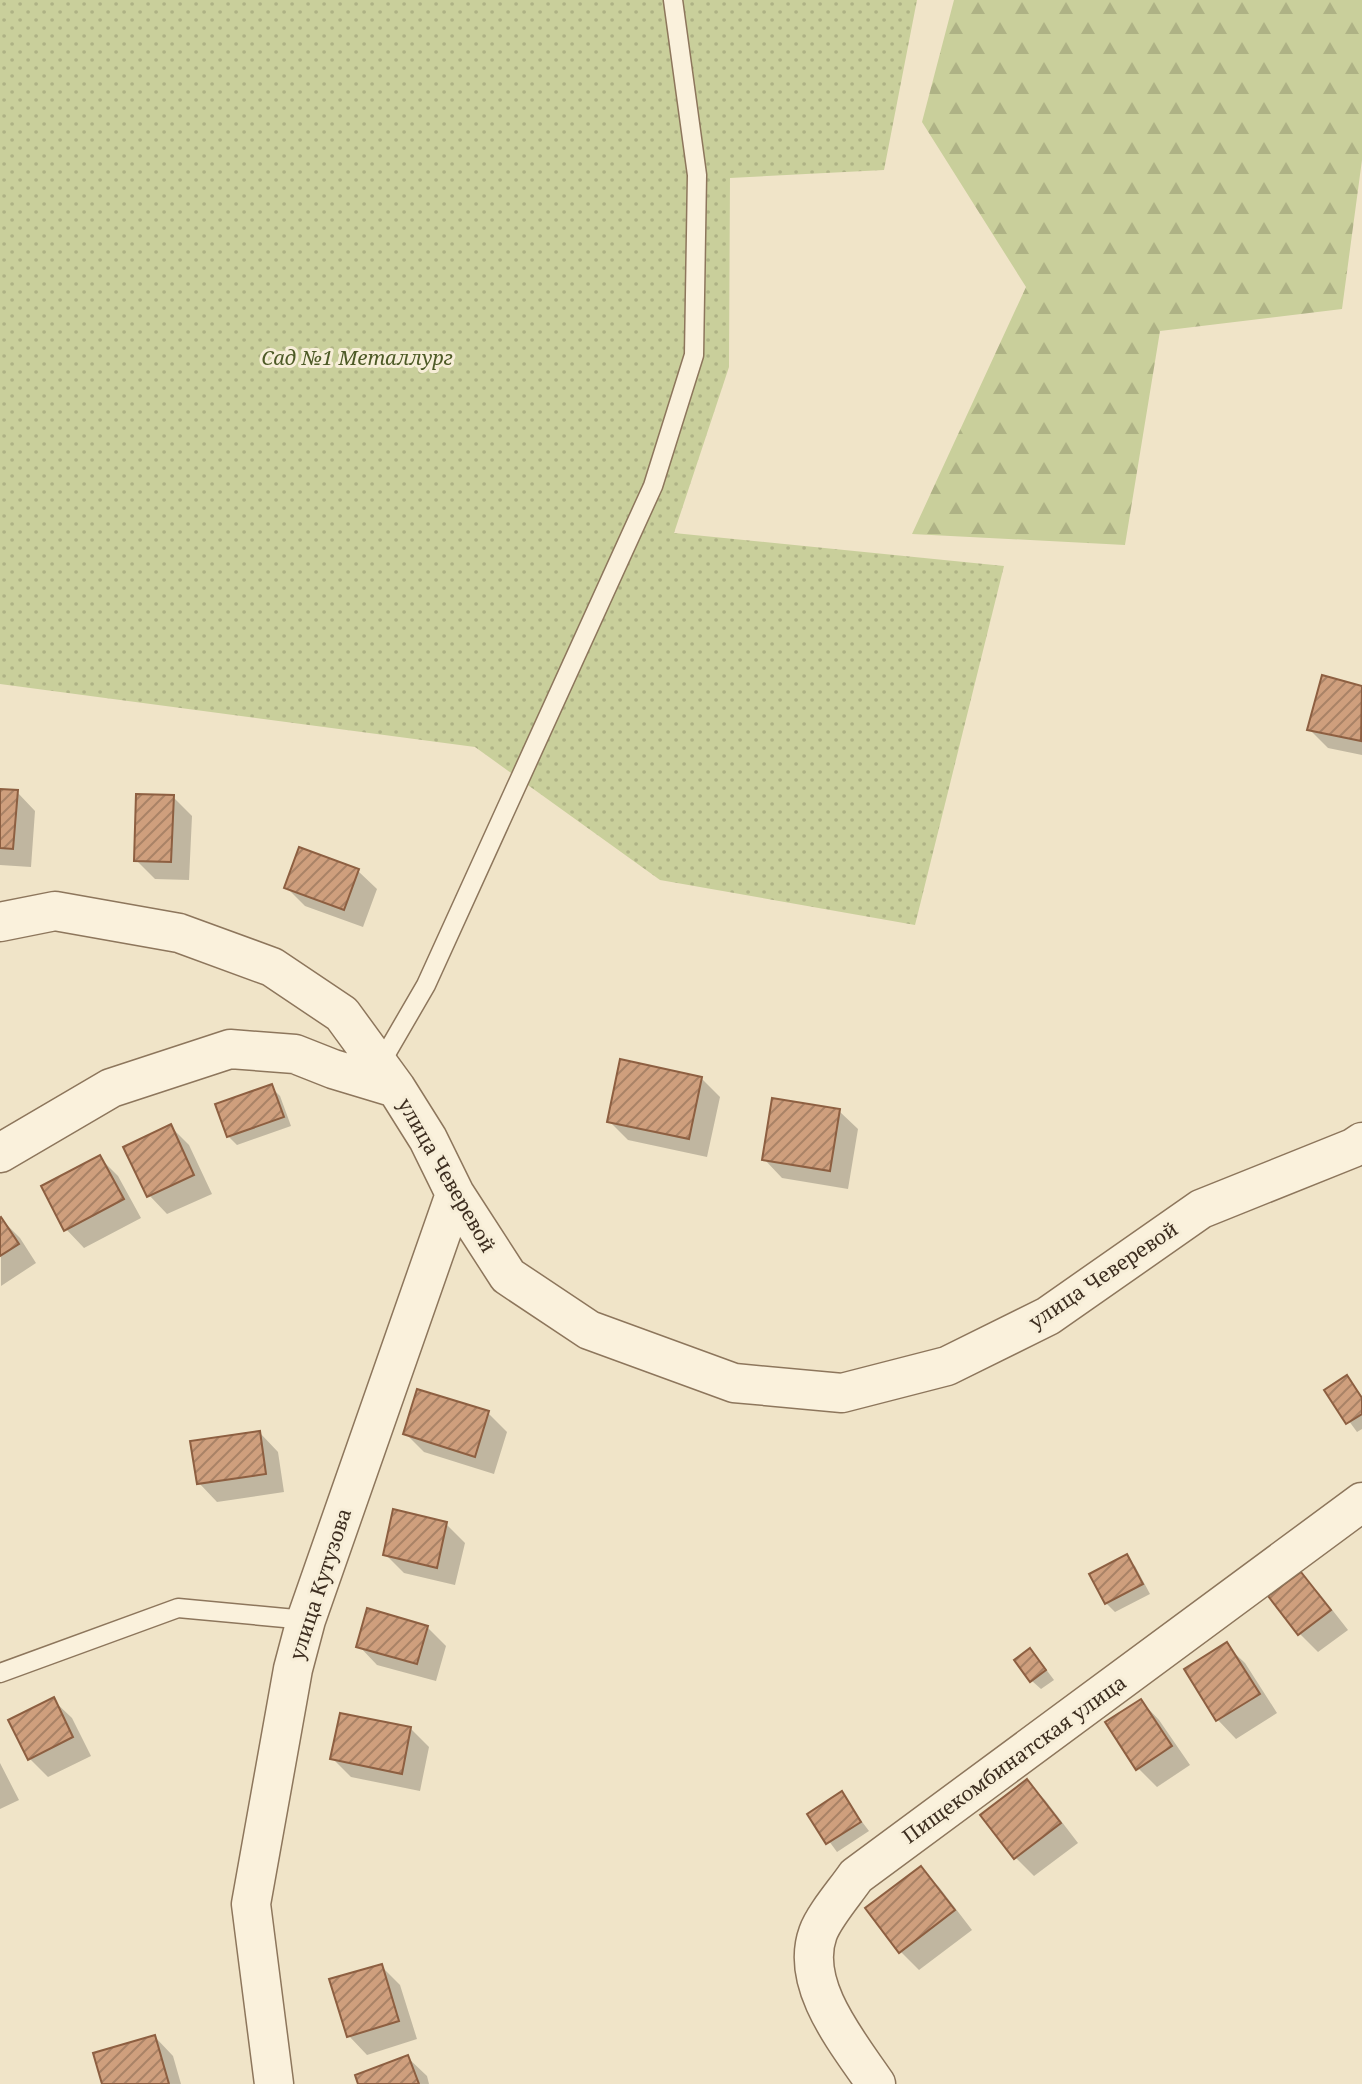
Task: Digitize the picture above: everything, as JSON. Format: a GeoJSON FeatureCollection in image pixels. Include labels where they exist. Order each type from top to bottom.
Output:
{"type":"FeatureCollection","features":[{"type":"Feature","properties":{"kind":"street","name":"улица Чеверевой"},"geometry":{"type":"LineString","coordinates":[[0,922],[55,911],[179,933],[272,967],[342,1014],[428,1139],[455,1194],[508,1276],[589,1330],[734,1383],[842,1393],[947,1366],[1048,1316],[1201,1209],[1362,1142]]}},
{"type":"Feature","properties":{"kind":"street","name":"улица Чеверевой"},"geometry":{"type":"LineString","coordinates":[[0,1153],[111,1088],[230,1049],[295,1054],[333,1069],[388,1077]]}},
{"type":"Feature","properties":{"kind":"street","name":"улица Кутузова"},"geometry":{"type":"LineString","coordinates":[[274,2084],[251,1904],[293,1669],[306,1620],[455,1194]]}},
{"type":"Feature","properties":{"kind":"street","name":"Пищекомбинатская улица"},"geometry":{"type":"LineString","coordinates":[[876,2084],[828,2012],[814,1969],[818,1933],[856,1876],[1362,1502]]}},
{"type":"Feature","properties":{"kind":"lane"},"geometry":{"type":"LineString","coordinates":[[388,1077],[426,985],[646,500],[694,355],[697,175],[673,0]]}},
{"type":"Feature","properties":{"kind":"lane"},"geometry":{"type":"LineString","coordinates":[[0,1673],[178,1608],[306,1620]]}},
{"type":"Feature","properties":{"kind":"green space","name":"Сад №1 Металлург"},"geometry":{"type":"Polygon","coordinates":[[[0,0],[917,0],[884,170],[730,178],[729,367],[674,533],[1004,566],[915,925],[660,880],[475,747],[0,684],[0,0]]]}},
{"type":"Feature","properties":{"kind":"green space"},"geometry":{"type":"Polygon","coordinates":[[[954,0],[1362,0],[1362,160],[1342,309],[1160,331],[1125,545],[912,534],[1026,287],[922,122],[954,0]]]}},
{"type":"Feature","properties":{"kind":"building"},"geometry":{"type":"Polygon","coordinates":[[[1322,675],[1362,686],[1361,741],[1307,730],[1322,675]]]}},
{"type":"Feature","properties":{"kind":"building"},"geometry":{"type":"Polygon","coordinates":[[[0,789],[18,790],[13,849],[0,848],[0,789]]]}},
{"type":"Feature","properties":{"kind":"building"},"geometry":{"type":"Polygon","coordinates":[[[136,794],[174,795],[171,862],[134,861],[136,794]]]}},
{"type":"Feature","properties":{"kind":"building"},"geometry":{"type":"Polygon","coordinates":[[[299,847],[359,869],[344,910],[284,888],[299,847]]]}},
{"type":"Feature","properties":{"kind":"building"},"geometry":{"type":"Polygon","coordinates":[[[620,1059],[702,1077],[689,1139],[607,1122],[620,1059]]]}},
{"type":"Feature","properties":{"kind":"building"},"geometry":{"type":"Polygon","coordinates":[[[272,1084],[284,1117],[227,1137],[215,1104],[272,1084]]]}},
{"type":"Feature","properties":{"kind":"building"},"geometry":{"type":"Polygon","coordinates":[[[772,1098],[840,1109],[830,1171],[762,1160],[772,1098]]]}},
{"type":"Feature","properties":{"kind":"building"},"geometry":{"type":"Polygon","coordinates":[[[171,1124],[194,1175],[147,1197],[123,1147],[171,1124]]]}},
{"type":"Feature","properties":{"kind":"building"},"geometry":{"type":"Polygon","coordinates":[[[100,1155],[124,1199],[64,1231],[41,1186],[100,1155]]]}},
{"type":"Feature","properties":{"kind":"building"},"geometry":{"type":"Polygon","coordinates":[[[0,1218],[19,1244],[0,1256],[0,1218]]]}},
{"type":"Feature","properties":{"kind":"building"},"geometry":{"type":"Polygon","coordinates":[[[1347,1375],[1362,1398],[1362,1414],[1346,1424],[1324,1390],[1347,1375]]]}},
{"type":"Feature","properties":{"kind":"building"},"geometry":{"type":"Polygon","coordinates":[[[417,1389],[489,1411],[475,1457],[403,1434],[417,1389]]]}},
{"type":"Feature","properties":{"kind":"building"},"geometry":{"type":"Polygon","coordinates":[[[260,1431],[266,1474],[197,1484],[190,1441],[260,1431]]]}},
{"type":"Feature","properties":{"kind":"building"},"geometry":{"type":"Polygon","coordinates":[[[393,1509],[447,1522],[437,1568],[383,1555],[393,1509]]]}},
{"type":"Feature","properties":{"kind":"building"},"geometry":{"type":"Polygon","coordinates":[[[1127,1554],[1143,1584],[1105,1604],[1089,1574],[1127,1554]]]}},
{"type":"Feature","properties":{"kind":"building"},"geometry":{"type":"Polygon","coordinates":[[[1301,1572],[1331,1610],[1298,1635],[1268,1596],[1301,1572]]]}},
{"type":"Feature","properties":{"kind":"building"},"geometry":{"type":"Polygon","coordinates":[[[367,1608],[428,1626],[417,1664],[356,1647],[367,1608]]]}},
{"type":"Feature","properties":{"kind":"building"},"geometry":{"type":"Polygon","coordinates":[[[1227,1642],[1260,1694],[1216,1721],[1184,1669],[1227,1642]]]}},
{"type":"Feature","properties":{"kind":"building"},"geometry":{"type":"Polygon","coordinates":[[[1030,1648],[1046,1670],[1030,1682],[1014,1660],[1030,1648]]]}},
{"type":"Feature","properties":{"kind":"building"},"geometry":{"type":"Polygon","coordinates":[[[54,1697],[73,1737],[28,1760],[8,1720],[54,1697]]]}},
{"type":"Feature","properties":{"kind":"building"},"geometry":{"type":"Polygon","coordinates":[[[1141,1699],[1172,1746],[1136,1770],[1105,1722],[1141,1699]]]}},
{"type":"Feature","properties":{"kind":"building"},"geometry":{"type":"Polygon","coordinates":[[[340,1713],[411,1727],[402,1774],[330,1759],[340,1713]]]}},
{"type":"Feature","properties":{"kind":"building"},"geometry":{"type":"Polygon","coordinates":[[[1027,1779],[1061,1823],[1014,1859],[980,1815],[1027,1779]]]}},
{"type":"Feature","properties":{"kind":"building"},"geometry":{"type":"Polygon","coordinates":[[[842,1791],[861,1822],[826,1844],[807,1814],[842,1791]]]}},
{"type":"Feature","properties":{"kind":"building"},"geometry":{"type":"Polygon","coordinates":[[[921,1866],[955,1910],[899,1953],[865,1908],[921,1866]]]}},
{"type":"Feature","properties":{"kind":"building"},"geometry":{"type":"Polygon","coordinates":[[[382,1964],[399,2021],[347,2037],[329,1979],[382,1964]]]}},
{"type":"Feature","properties":{"kind":"building"},"geometry":{"type":"Polygon","coordinates":[[[155,2035],[169,2084],[102,2084],[93,2053],[155,2035]]]}},
{"type":"Feature","properties":{"kind":"building"},"geometry":{"type":"Polygon","coordinates":[[[408,2055],[419,2084],[358,2084],[355,2075],[408,2055]]]}}]}
